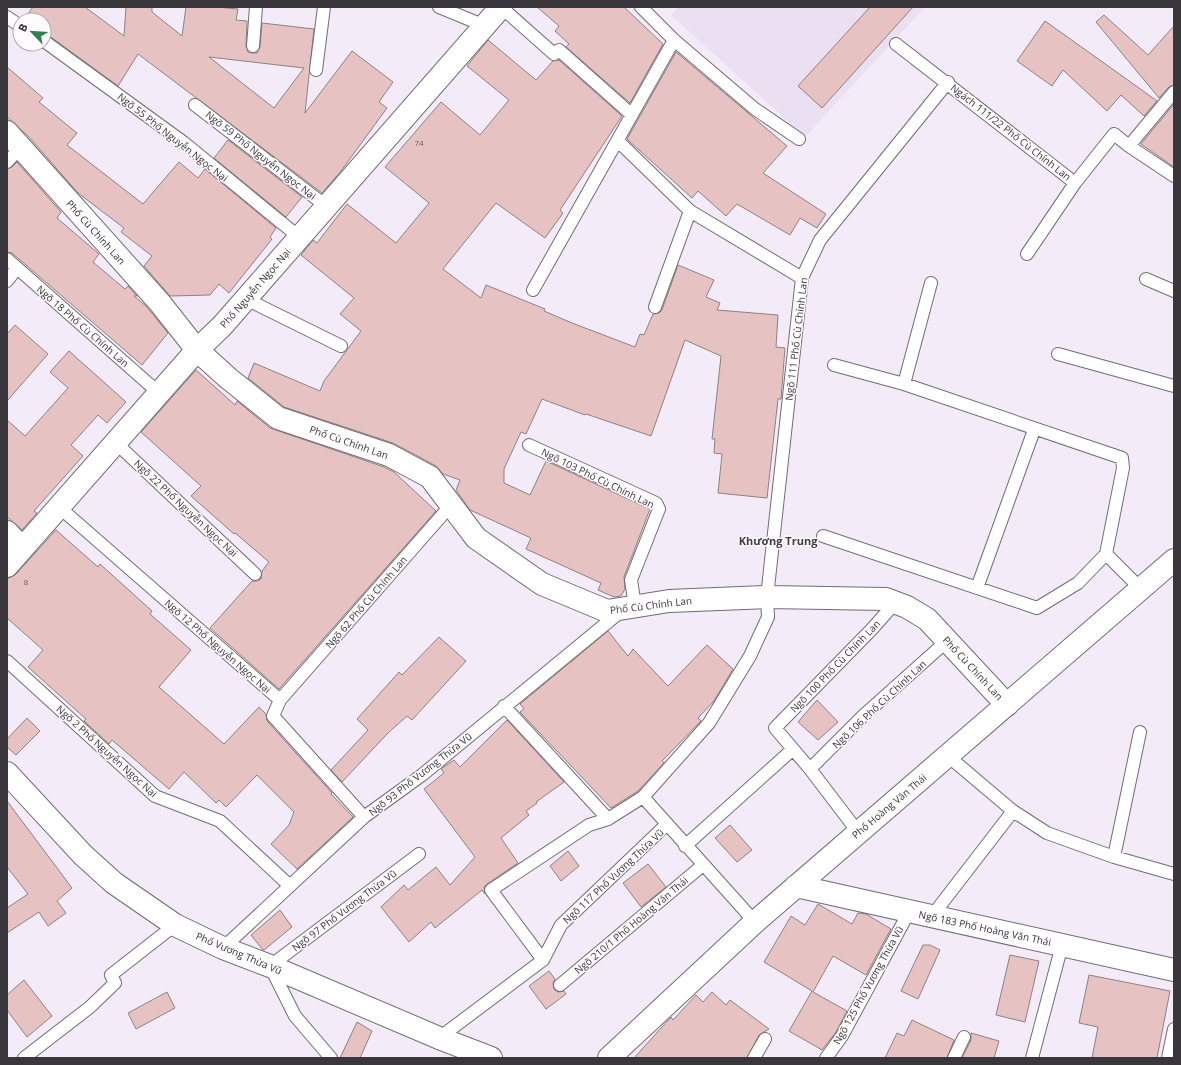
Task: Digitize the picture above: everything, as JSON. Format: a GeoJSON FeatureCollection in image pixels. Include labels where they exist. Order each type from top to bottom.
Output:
{"type":"FeatureCollection","features":[{"type":"Feature","properties":{"kind":"street","name":"Phố Nguyễn Ngọc Nại"},"geometry":{"type":"LineString","coordinates":[[7,566],[197,350],[246,298],[501,7]]}},
{"type":"Feature","properties":{"kind":"street","name":"Phố Cù Chính Lan"},"geometry":{"type":"LineString","coordinates":[[12,147],[160,303],[197,350],[228,378],[278,418],[389,455],[430,477],[476,538],[542,584],[607,611],[669,600],[767,597],[886,600],[907,607],[927,619],[1007,705]]}},
{"type":"Feature","properties":{"kind":"street"},"geometry":{"type":"LineString","coordinates":[[7,532],[22,548]]}},
{"type":"Feature","properties":{"kind":"street","name":"Phố Hoàng Văn Thái"},"geometry":{"type":"LineString","coordinates":[[609,1058],[755,922],[1174,560]]}},
{"type":"Feature","properties":{"kind":"street","name":"Phố Vương Thừa Vũ"},"geometry":{"type":"LineString","coordinates":[[7,773],[83,855],[114,883],[175,925],[223,948],[270,966],[480,1056]]}},
{"type":"Feature","properties":{"kind":"street","name":"Ngõ 183 Phố Hoàng Văn Thái"},"geometry":{"type":"LineString","coordinates":[[796,886],[1174,970]]}},
{"type":"Feature","properties":{"kind":"lane"},"geometry":{"type":"LineString","coordinates":[[253,46],[256,7]]}},
{"type":"Feature","properties":{"kind":"lane"},"geometry":{"type":"LineString","coordinates":[[316,70],[324,7]]}},
{"type":"Feature","properties":{"kind":"lane"},"geometry":{"type":"LineString","coordinates":[[439,7],[485,26]]}},
{"type":"Feature","properties":{"kind":"lane"},"geometry":{"type":"LineString","coordinates":[[501,7],[554,54],[559,50],[632,115]]}},
{"type":"Feature","properties":{"kind":"lane"},"geometry":{"type":"LineString","coordinates":[[641,7],[674,40],[755,109],[799,139]]}},
{"type":"Feature","properties":{"kind":"lane"},"geometry":{"type":"LineString","coordinates":[[533,290],[674,40]]}},
{"type":"Feature","properties":{"kind":"lane","name":"Ngách 111/22 Phố Cù Chính Lan"},"geometry":{"type":"LineString","coordinates":[[896,44],[948,82],[1075,183],[1114,134],[1130,146]]}},
{"type":"Feature","properties":{"kind":"lane","name":"Ngõ 55 Phố Nguyễn Ngọc Nại"},"geometry":{"type":"LineString","coordinates":[[52,48],[183,142],[299,237]]}},
{"type":"Feature","properties":{"kind":"lane","name":"Ngõ 111 Phố Cù Chính Lan"},"geometry":{"type":"LineString","coordinates":[[543,960],[491,890],[589,825],[608,819],[642,797],[709,723],[750,656],[768,616],[767,597],[802,278],[820,240],[948,82]]}},
{"type":"Feature","properties":{"kind":"lane"},"geometry":{"type":"LineString","coordinates":[[1174,92],[1130,146],[1174,176]]}},
{"type":"Feature","properties":{"kind":"lane","name":"Ngõ 59 Phố Nguyễn Ngọc Nại"},"geometry":{"type":"LineString","coordinates":[[196,105],[326,206]]}},
{"type":"Feature","properties":{"kind":"lane"},"geometry":{"type":"LineString","coordinates":[[618,141],[690,210],[802,278]]}},
{"type":"Feature","properties":{"kind":"lane"},"geometry":{"type":"LineString","coordinates":[[1027,254],[1075,183]]}},
{"type":"Feature","properties":{"kind":"lane"},"geometry":{"type":"LineString","coordinates":[[655,307],[690,210]]}},
{"type":"Feature","properties":{"kind":"lane","name":"Ngõ 18 Phố Cù Chính Lan"},"geometry":{"type":"LineString","coordinates":[[7,259],[159,393]]}},
{"type":"Feature","properties":{"kind":"lane"},"geometry":{"type":"LineString","coordinates":[[7,281],[17,268]]}},
{"type":"Feature","properties":{"kind":"lane"},"geometry":{"type":"LineString","coordinates":[[1146,279],[1174,291]]}},
{"type":"Feature","properties":{"kind":"lane"},"geometry":{"type":"LineString","coordinates":[[904,384],[931,283]]}},
{"type":"Feature","properties":{"kind":"lane"},"geometry":{"type":"LineString","coordinates":[[246,298],[341,346]]}},
{"type":"Feature","properties":{"kind":"lane"},"geometry":{"type":"LineString","coordinates":[[1058,354],[1174,386]]}},
{"type":"Feature","properties":{"kind":"lane"},"geometry":{"type":"LineString","coordinates":[[823,536],[1037,608],[1078,583],[1106,554],[1123,468],[1122,458],[1034,430],[904,384],[834,365]]}},
{"type":"Feature","properties":{"kind":"lane"},"geometry":{"type":"LineString","coordinates":[[978,588],[1034,430]]}},
{"type":"Feature","properties":{"kind":"lane","name":"Ngõ 22 Phố Nguyễn Ngọc Nại"},"geometry":{"type":"LineString","coordinates":[[116,442],[255,574]]}},
{"type":"Feature","properties":{"kind":"lane","name":"Ngõ 103 Phố Cù Chính Lan"},"geometry":{"type":"LineString","coordinates":[[528,445],[656,503],[659,509],[631,580],[630,607]]}},
{"type":"Feature","properties":{"kind":"lane","name":"Ngõ 62 Phố Cù Chính Lan"},"geometry":{"type":"LineString","coordinates":[[280,700],[451,505]]}},
{"type":"Feature","properties":{"kind":"lane","name":"Ngõ 12 Phố Nguyễn Ngọc Nại"},"geometry":{"type":"LineString","coordinates":[[59,507],[280,700],[273,716],[364,818]]}},
{"type":"Feature","properties":{"kind":"lane"},"geometry":{"type":"LineString","coordinates":[[1106,554],[1140,588]]}},
{"type":"Feature","properties":{"kind":"lane","name":"Ngõ 100 Phố Cù Chính Lan"},"geometry":{"type":"LineString","coordinates":[[792,750],[775,728],[872,630],[895,603]]}},
{"type":"Feature","properties":{"kind":"lane","name":"Ngõ 93 Phố Vương Thừa Vũ"},"geometry":{"type":"LineString","coordinates":[[223,948],[364,818],[422,775],[504,706],[630,607]]}},
{"type":"Feature","properties":{"kind":"lane","name":"Ngõ 106 Phố Cù Chính Lan"},"geometry":{"type":"LineString","coordinates":[[810,769],[863,716],[948,640]]}},
{"type":"Feature","properties":{"kind":"lane","name":"Ngõ 2 Phố Nguyễn Ngọc Nại"},"geometry":{"type":"LineString","coordinates":[[7,661],[155,796],[220,821],[290,886]]}},
{"type":"Feature","properties":{"kind":"lane"},"geometry":{"type":"LineString","coordinates":[[504,706],[608,819]]}},
{"type":"Feature","properties":{"kind":"lane"},"geometry":{"type":"LineString","coordinates":[[1114,857],[1140,732]]}},
{"type":"Feature","properties":{"kind":"lane"},"geometry":{"type":"LineString","coordinates":[[685,846],[792,750],[810,769],[858,832]]}},
{"type":"Feature","properties":{"kind":"lane"},"geometry":{"type":"LineString","coordinates":[[948,756],[1012,811],[1047,834],[1114,857],[1174,874]]}},
{"type":"Feature","properties":{"kind":"lane"},"geometry":{"type":"LineString","coordinates":[[642,797],[755,922]]}},
{"type":"Feature","properties":{"kind":"lane"},"geometry":{"type":"LineString","coordinates":[[932,916],[1012,811]]}},
{"type":"Feature","properties":{"kind":"lane","name":"Ngõ 117 Phố Vương Thừa Vũ"},"geometry":{"type":"LineString","coordinates":[[439,1038],[543,960],[561,925],[666,825]]}},
{"type":"Feature","properties":{"kind":"lane","name":"Ngõ 97 Phố Vương Thừa Vũ"},"geometry":{"type":"LineString","coordinates":[[270,966],[418,854]]}},
{"type":"Feature","properties":{"kind":"lane","name":"Ngõ 210/1 Phố Hoàng Văn Thái"},"geometry":{"type":"LineString","coordinates":[[560,985],[703,865]]}},
{"type":"Feature","properties":{"kind":"lane","name":"Ngõ 125 Phố Vương Thừa Vũ"},"geometry":{"type":"LineString","coordinates":[[826,1058],[842,1036],[909,912]]}},
{"type":"Feature","properties":{"kind":"lane"},"geometry":{"type":"LineString","coordinates":[[24,1058],[90,1007],[115,983],[112,975],[175,925]]}},
{"type":"Feature","properties":{"kind":"lane"},"geometry":{"type":"LineString","coordinates":[[1032,1058],[1062,945]]}},
{"type":"Feature","properties":{"kind":"lane"},"geometry":{"type":"LineString","coordinates":[[270,966],[295,1016],[331,1058]]}},
{"type":"Feature","properties":{"kind":"lane"},"geometry":{"type":"LineString","coordinates":[[1168,1058],[1174,1030]]}},
{"type":"Feature","properties":{"kind":"lane"},"geometry":{"type":"LineString","coordinates":[[954,1058],[964,1037]]}},
{"type":"Feature","properties":{"kind":"lane"},"geometry":{"type":"LineString","coordinates":[[754,1058],[765,1038]]}},
{"type":"Feature","properties":{"kind":"shaded area"},"geometry":{"type":"Polygon","coordinates":[[[678,7],[925,7],[805,137],[671,15],[678,7]]]}},
{"type":"Feature","properties":{"kind":"building"},"geometry":{"type":"Polygon","coordinates":[[[33,7],[85,7],[124,36],[126,7],[152,7],[152,12],[182,36],[186,7],[238,9],[236,20],[247,21],[246,46],[248,52],[252,53],[257,53],[260,47],[262,23],[314,29],[305,113],[352,51],[393,82],[379,102],[387,108],[341,171],[322,193],[138,54],[118,86],[52,38],[52,12],[29,12],[33,7]],[[209,57],[274,108],[304,68],[209,57]]]}},
{"type":"Feature","properties":{"kind":"building"},"geometry":{"type":"Polygon","coordinates":[[[537,7],[624,7],[663,44],[630,103],[566,47],[569,44],[555,31],[559,26],[537,7]]]}},
{"type":"Feature","properties":{"kind":"building"},"geometry":{"type":"Polygon","coordinates":[[[870,7],[913,7],[822,108],[798,86],[870,7]]]}},
{"type":"Feature","properties":{"kind":"building"},"geometry":{"type":"Polygon","coordinates":[[[1104,15],[1148,55],[1174,26],[1174,85],[1169,87],[1159,98],[1096,22],[1104,15]]]}},
{"type":"Feature","properties":{"kind":"building"},"geometry":{"type":"Polygon","coordinates":[[[1045,21],[1157,101],[1144,116],[1121,95],[1107,111],[1063,70],[1052,86],[1017,61],[1045,21]]]}},
{"type":"Feature","properties":{"kind":"building"},"geometry":{"type":"Polygon","coordinates":[[[488,40],[536,80],[553,61],[559,60],[622,116],[560,210],[563,213],[545,238],[496,203],[443,269],[481,298],[486,285],[545,309],[544,311],[572,323],[635,347],[640,334],[644,335],[653,314],[659,313],[662,310],[678,265],[714,280],[706,297],[720,303],[717,310],[778,315],[776,347],[785,348],[781,399],[778,399],[767,498],[718,493],[722,454],[714,453],[715,439],[712,439],[721,356],[685,340],[651,436],[586,414],[585,415],[542,399],[526,434],[521,432],[504,469],[504,483],[530,495],[546,461],[650,509],[624,577],[625,589],[621,596],[614,597],[598,590],[601,583],[526,549],[531,538],[470,510],[456,490],[460,480],[443,474],[436,466],[393,443],[284,407],[248,378],[254,363],[320,391],[324,381],[361,331],[340,314],[354,298],[301,255],[313,240],[317,243],[347,204],[396,243],[429,203],[385,167],[441,102],[480,135],[509,100],[467,66],[488,40]]]}},
{"type":"Feature","properties":{"kind":"building"},"geometry":{"type":"Polygon","coordinates":[[[676,52],[787,146],[763,173],[826,214],[817,228],[800,218],[790,235],[737,204],[726,216],[698,191],[692,198],[627,139],[676,52]]]}},
{"type":"Feature","properties":{"kind":"building"},"geometry":{"type":"Polygon","coordinates":[[[7,67],[43,98],[39,102],[77,133],[67,145],[143,204],[179,162],[198,178],[205,169],[276,228],[270,237],[272,239],[229,293],[219,284],[210,295],[170,296],[144,266],[152,256],[121,232],[124,228],[78,193],[29,137],[7,117],[7,67]]]}},
{"type":"Feature","properties":{"kind":"building"},"geometry":{"type":"Polygon","coordinates":[[[1174,104],[1174,167],[1141,144],[1174,104]]]}},
{"type":"Feature","properties":{"kind":"building"},"geometry":{"type":"Polygon","coordinates":[[[228,140],[302,197],[286,217],[214,158],[228,140]]]}},
{"type":"Feature","properties":{"kind":"building"},"geometry":{"type":"Polygon","coordinates":[[[17,162],[61,212],[57,218],[99,254],[93,262],[125,289],[128,286],[137,296],[134,296],[146,306],[168,333],[142,365],[12,253],[7,252],[7,169],[12,167],[17,162]]]}},
{"type":"Feature","properties":{"kind":"building"},"geometry":{"type":"Polygon","coordinates":[[[15,325],[48,354],[7,401],[7,334],[15,325]]]}},
{"type":"Feature","properties":{"kind":"building"},"geometry":{"type":"Polygon","coordinates":[[[69,351],[126,402],[107,423],[98,415],[71,445],[83,456],[34,511],[37,513],[22,530],[7,517],[7,420],[25,436],[68,388],[50,372],[69,351]]]}},
{"type":"Feature","properties":{"kind":"building"},"geometry":{"type":"Polygon","coordinates":[[[196,370],[235,405],[237,401],[270,428],[384,467],[394,472],[436,511],[279,689],[210,628],[252,581],[261,579],[262,571],[269,562],[235,533],[234,534],[191,496],[201,486],[141,432],[196,370]]]}},
{"type":"Feature","properties":{"kind":"building"},"geometry":{"type":"Polygon","coordinates":[[[56,530],[98,567],[100,564],[152,611],[150,614],[191,650],[159,687],[224,744],[259,707],[266,714],[267,721],[353,817],[297,869],[271,844],[289,825],[294,812],[257,775],[226,807],[219,800],[216,803],[184,772],[169,789],[112,740],[109,744],[84,721],[86,719],[28,667],[43,650],[7,618],[7,579],[16,574],[56,530]]]}},
{"type":"Feature","properties":{"kind":"building"},"geometry":{"type":"Polygon","coordinates":[[[608,631],[628,656],[633,649],[668,686],[707,645],[733,669],[714,701],[698,718],[701,721],[662,761],[664,763],[638,791],[611,808],[520,712],[524,709],[520,704],[608,631]]]}},
{"type":"Feature","properties":{"kind":"building"},"geometry":{"type":"Polygon","coordinates":[[[439,637],[466,661],[412,720],[407,716],[388,733],[342,782],[331,770],[368,730],[357,719],[399,672],[402,675],[439,637]]]}},
{"type":"Feature","properties":{"kind":"building"},"geometry":{"type":"Polygon","coordinates":[[[817,700],[838,722],[818,740],[798,722],[817,700]]]}},
{"type":"Feature","properties":{"kind":"building"},"geometry":{"type":"Polygon","coordinates":[[[27,718],[40,731],[16,755],[7,747],[7,739],[27,718]]]}},
{"type":"Feature","properties":{"kind":"building"},"geometry":{"type":"Polygon","coordinates":[[[507,720],[564,782],[536,802],[537,803],[526,811],[529,815],[501,838],[518,863],[487,884],[484,887],[485,894],[482,890],[435,928],[431,922],[409,942],[381,907],[404,885],[408,890],[436,867],[450,885],[475,857],[424,789],[444,773],[441,769],[454,760],[460,767],[507,720]]]}},
{"type":"Feature","properties":{"kind":"building"},"geometry":{"type":"Polygon","coordinates":[[[7,801],[72,888],[57,901],[66,913],[48,926],[39,912],[7,933],[7,908],[28,894],[7,867],[7,801]]]}},
{"type":"Feature","properties":{"kind":"building"},"geometry":{"type":"Polygon","coordinates":[[[730,825],[752,850],[737,862],[715,838],[730,825]]]}},
{"type":"Feature","properties":{"kind":"building"},"geometry":{"type":"Polygon","coordinates":[[[568,851],[579,866],[561,881],[550,866],[568,851]]]}},
{"type":"Feature","properties":{"kind":"building"},"geometry":{"type":"Polygon","coordinates":[[[648,864],[666,887],[641,907],[623,883],[648,864]]]}},
{"type":"Feature","properties":{"kind":"building"},"geometry":{"type":"Polygon","coordinates":[[[818,904],[852,924],[858,913],[866,914],[891,929],[866,975],[833,956],[813,992],[847,1011],[836,1032],[822,1050],[789,1031],[812,991],[764,962],[791,916],[805,925],[818,904]]]}},
{"type":"Feature","properties":{"kind":"building"},"geometry":{"type":"Polygon","coordinates":[[[280,910],[292,927],[263,950],[251,935],[280,910]]]}},
{"type":"Feature","properties":{"kind":"building"},"geometry":{"type":"Polygon","coordinates":[[[923,945],[930,945],[940,950],[918,999],[901,991],[923,945]]]}},
{"type":"Feature","properties":{"kind":"building"},"geometry":{"type":"Polygon","coordinates":[[[1010,955],[1039,961],[1025,1022],[996,1015],[1010,955]]]}},
{"type":"Feature","properties":{"kind":"building"},"geometry":{"type":"Polygon","coordinates":[[[549,971],[555,979],[553,983],[554,989],[558,992],[564,991],[566,994],[546,1009],[529,986],[549,971]]]}},
{"type":"Feature","properties":{"kind":"building"},"geometry":{"type":"Polygon","coordinates":[[[1089,975],[1170,991],[1157,1058],[1092,1058],[1098,1027],[1079,1023],[1089,975]]]}},
{"type":"Feature","properties":{"kind":"building"},"geometry":{"type":"Polygon","coordinates":[[[24,980],[52,1016],[27,1037],[7,1010],[7,995],[24,980]]]}},
{"type":"Feature","properties":{"kind":"building"},"geometry":{"type":"Polygon","coordinates":[[[167,992],[175,1008],[136,1029],[128,1013],[167,992]]]}},
{"type":"Feature","properties":{"kind":"building"},"geometry":{"type":"Polygon","coordinates":[[[712,992],[726,1005],[730,1000],[769,1029],[759,1035],[747,1058],[634,1058],[671,1017],[673,1020],[696,995],[703,1002],[712,992]]]}},
{"type":"Feature","properties":{"kind":"building"},"geometry":{"type":"Polygon","coordinates":[[[912,1020],[954,1040],[947,1058],[885,1058],[897,1033],[904,1036],[912,1020]]]}},
{"type":"Feature","properties":{"kind":"building"},"geometry":{"type":"Polygon","coordinates":[[[357,1022],[372,1031],[360,1058],[340,1058],[357,1022]]]}},
{"type":"Feature","properties":{"kind":"building"},"geometry":{"type":"Polygon","coordinates":[[[971,1033],[999,1041],[994,1058],[962,1058],[971,1040],[971,1033]]]}},
{"type":"Feature","properties":{"kind":"district","name":"Khương Trung"},"geometry":{"type":"Point","coordinates":[778,540]}}]}
